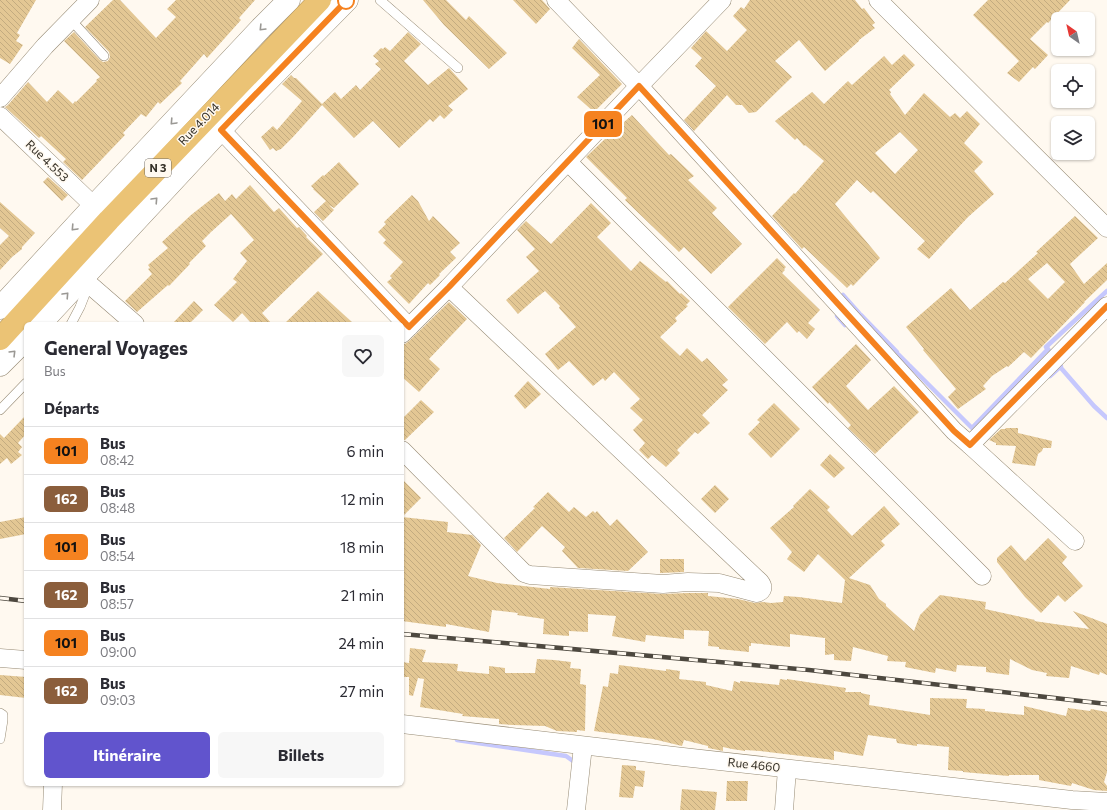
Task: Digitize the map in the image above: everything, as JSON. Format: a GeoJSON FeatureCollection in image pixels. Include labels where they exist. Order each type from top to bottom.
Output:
{"type":"FeatureCollection","features":[{"type":"Feature","properties":{"kind":"highway","name":"Rue 4.014"},"geometry":{"type":"LineString","coordinates":[[0,339],[114,214],[320,0]]}},
{"type":"Feature","properties":{"kind":"main road"},"geometry":{"type":"LineString","coordinates":[[0,308],[94,206],[289,0]]}},
{"type":"Feature","properties":{"kind":"main road"},"geometry":{"type":"LineString","coordinates":[[42,322],[86,281],[221,130],[347,0]]}},
{"type":"Feature","properties":{"kind":"main road"},"geometry":{"type":"LineString","coordinates":[[0,365],[24,341]]}},
{"type":"Feature","properties":{"kind":"street"},"geometry":{"type":"LineString","coordinates":[[0,98],[45,46],[90,0]]}},
{"type":"Feature","properties":{"kind":"street"},"geometry":{"type":"LineString","coordinates":[[556,0],[639,86],[954,431],[1075,541]]}},
{"type":"Feature","properties":{"kind":"street"},"geometry":{"type":"LineString","coordinates":[[405,330],[449,287],[722,0]]}},
{"type":"Feature","properties":{"kind":"street"},"geometry":{"type":"LineString","coordinates":[[878,0],[1107,228]]}},
{"type":"Feature","properties":{"kind":"street","name":"Rue 4.553"},"geometry":{"type":"LineString","coordinates":[[0,116],[94,206]]}},
{"type":"Feature","properties":{"kind":"street"},"geometry":{"type":"LineString","coordinates":[[221,130],[398,322]]}},
{"type":"Feature","properties":{"kind":"street"},"geometry":{"type":"LineString","coordinates":[[568,162],[982,576]]}},
{"type":"Feature","properties":{"kind":"street"},"geometry":{"type":"LineString","coordinates":[[86,281],[132,322]]}},
{"type":"Feature","properties":{"kind":"street"},"geometry":{"type":"LineString","coordinates":[[404,452],[524,573],[530,575],[663,584],[688,582],[719,583],[757,593],[763,588],[763,585],[760,582],[449,287]]}},
{"type":"Feature","properties":{"kind":"street"},"geometry":{"type":"LineString","coordinates":[[970,445],[1107,306]]}},
{"type":"Feature","properties":{"kind":"street"},"geometry":{"type":"LineString","coordinates":[[0,658],[24,660]]}},
{"type":"Feature","properties":{"kind":"street","name":"Rue 4660"},"geometry":{"type":"LineString","coordinates":[[404,724],[787,769],[1072,805],[1107,802]]}},
{"type":"Feature","properties":{"kind":"street"},"geometry":{"type":"LineString","coordinates":[[576,810],[583,746]]}},
{"type":"Feature","properties":{"kind":"street"},"geometry":{"type":"LineString","coordinates":[[784,810],[787,769]]}},
{"type":"Feature","properties":{"kind":"street"},"geometry":{"type":"LineString","coordinates":[[52,810],[53,786]]}},
{"type":"Feature","properties":{"kind":"lane"},"geometry":{"type":"LineString","coordinates":[[380,0],[458,68]]}},
{"type":"Feature","properties":{"kind":"lane"},"geometry":{"type":"LineString","coordinates":[[71,20],[104,56]]}},
{"type":"Feature","properties":{"kind":"lane"},"geometry":{"type":"LineString","coordinates":[[72,322],[80,307],[86,281]]}},
{"type":"Feature","properties":{"kind":"lane"},"geometry":{"type":"LineString","coordinates":[[0,410],[24,385]]}},
{"type":"Feature","properties":{"kind":"lane"},"geometry":{"type":"LineString","coordinates":[[0,713],[3,715],[0,739]]}},
{"type":"Feature","properties":{"kind":"building"},"geometry":{"type":"Polygon","coordinates":[[[0,0],[36,0],[17,33],[20,35],[16,41],[23,45],[10,64],[0,58],[0,0]]]}},
{"type":"Feature","properties":{"kind":"building"},"geometry":{"type":"Polygon","coordinates":[[[113,0],[120,0],[156,38],[176,17],[167,9],[176,0],[255,0],[239,18],[241,20],[207,58],[204,54],[180,81],[182,83],[160,104],[158,102],[146,117],[141,114],[123,133],[125,135],[82,180],[63,162],[66,159],[41,136],[39,138],[5,107],[28,82],[47,102],[58,90],[73,104],[75,101],[76,102],[100,77],[64,41],[74,32],[100,60],[103,62],[108,61],[110,57],[109,52],[85,27],[113,0]]]}},
{"type":"Feature","properties":{"kind":"building"},"geometry":{"type":"Polygon","coordinates":[[[423,0],[446,0],[466,20],[469,16],[507,53],[489,69],[444,25],[423,0]]]}},
{"type":"Feature","properties":{"kind":"building"},"geometry":{"type":"Polygon","coordinates":[[[513,0],[542,0],[550,9],[536,24],[513,0]]]}},
{"type":"Feature","properties":{"kind":"building"},"geometry":{"type":"Polygon","coordinates":[[[750,0],[855,0],[862,9],[864,8],[875,23],[872,25],[875,28],[859,40],[825,71],[799,40],[775,61],[792,77],[756,112],[749,113],[742,105],[736,105],[727,95],[694,131],[684,120],[716,86],[695,66],[702,58],[691,48],[706,31],[727,51],[747,30],[733,16],[741,7],[744,9],[750,0]]]}},
{"type":"Feature","properties":{"kind":"building"},"geometry":{"type":"Polygon","coordinates":[[[988,0],[1070,0],[1059,12],[1051,12],[1051,20],[1030,39],[1048,55],[1035,69],[1033,67],[1019,82],[1007,73],[1019,61],[973,15],[988,0]]]}},
{"type":"Feature","properties":{"kind":"building"},"geometry":{"type":"Polygon","coordinates":[[[408,32],[421,44],[404,61],[428,85],[449,68],[468,89],[448,106],[453,110],[444,119],[440,115],[433,122],[430,119],[399,148],[373,121],[354,138],[322,105],[281,149],[276,151],[273,148],[270,150],[261,137],[273,126],[277,130],[302,101],[282,84],[291,75],[296,78],[322,104],[335,92],[341,99],[356,85],[360,90],[381,69],[375,64],[379,61],[373,56],[381,48],[383,49],[385,47],[390,51],[408,32]]]}},
{"type":"Feature","properties":{"kind":"building"},"geometry":{"type":"Polygon","coordinates":[[[579,39],[622,84],[594,112],[577,97],[600,75],[572,48],[579,39]]]}},
{"type":"Feature","properties":{"kind":"building"},"geometry":{"type":"Polygon","coordinates":[[[904,54],[915,65],[889,90],[891,92],[890,94],[905,115],[924,93],[950,117],[955,113],[960,118],[967,111],[980,124],[964,143],[983,162],[974,171],[994,194],[968,217],[929,259],[917,249],[925,241],[873,191],[871,193],[857,180],[835,204],[880,258],[853,286],[851,284],[847,288],[804,247],[802,249],[772,216],[794,193],[795,194],[824,161],[805,145],[804,146],[797,138],[795,140],[775,121],[812,92],[824,104],[848,81],[852,85],[884,56],[892,65],[904,54]],[[900,132],[875,153],[895,174],[918,150],[900,132]]]}},
{"type":"Feature","properties":{"kind":"building"},"geometry":{"type":"Polygon","coordinates":[[[632,115],[669,155],[671,154],[694,176],[688,180],[717,208],[712,213],[742,244],[711,274],[684,247],[679,252],[625,200],[627,198],[586,157],[632,115]]]}},
{"type":"Feature","properties":{"kind":"building"},"geometry":{"type":"Polygon","coordinates":[[[339,162],[359,184],[334,208],[329,205],[334,210],[323,221],[314,212],[326,201],[311,186],[339,162]]]}},
{"type":"Feature","properties":{"kind":"building"},"geometry":{"type":"Polygon","coordinates":[[[48,177],[68,195],[62,201],[43,182],[48,177]]]}},
{"type":"Feature","properties":{"kind":"building"},"geometry":{"type":"Polygon","coordinates":[[[250,185],[274,212],[279,208],[297,228],[299,227],[307,236],[306,237],[323,254],[262,313],[270,322],[250,322],[242,313],[233,322],[214,305],[237,282],[233,279],[247,261],[240,253],[254,240],[231,214],[202,241],[206,246],[169,286],[168,285],[137,312],[125,301],[152,274],[148,269],[150,268],[148,265],[168,248],[162,242],[191,215],[219,193],[225,201],[232,194],[236,199],[250,185]]]}},
{"type":"Feature","properties":{"kind":"building"},"geometry":{"type":"Polygon","coordinates":[[[412,195],[418,201],[429,221],[433,216],[460,243],[450,252],[456,258],[430,285],[428,283],[409,304],[387,282],[392,278],[390,276],[403,262],[383,243],[386,240],[378,232],[386,224],[384,222],[412,195]]]}},
{"type":"Feature","properties":{"kind":"building"},"geometry":{"type":"Polygon","coordinates":[[[0,202],[35,233],[22,247],[22,249],[0,270],[0,245],[9,236],[0,228],[0,202]]]}},
{"type":"Feature","properties":{"kind":"building"},"geometry":{"type":"Polygon","coordinates":[[[591,203],[611,223],[597,237],[631,271],[640,261],[666,282],[667,281],[680,294],[681,293],[690,301],[686,305],[688,306],[675,318],[677,321],[660,337],[680,356],[687,348],[702,362],[707,358],[728,380],[722,385],[728,390],[702,415],[710,423],[698,434],[695,432],[677,450],[680,453],[666,467],[652,455],[648,459],[639,450],[645,443],[633,430],[643,420],[630,408],[640,399],[614,372],[605,381],[603,378],[593,386],[569,361],[558,370],[545,354],[576,327],[559,308],[560,306],[545,291],[518,314],[506,300],[539,271],[526,257],[535,249],[517,230],[526,221],[551,244],[591,203]]]}},
{"type":"Feature","properties":{"kind":"building"},"geometry":{"type":"Polygon","coordinates":[[[1075,216],[1098,238],[1070,264],[1084,284],[1107,263],[1107,280],[1031,358],[1024,352],[1008,367],[1007,366],[992,376],[983,386],[986,389],[958,409],[948,397],[956,389],[923,350],[924,349],[906,327],[951,288],[970,310],[1003,282],[1005,283],[1038,253],[1036,252],[1075,216]],[[1047,263],[1028,279],[1048,299],[1065,282],[1047,263]]]}},
{"type":"Feature","properties":{"kind":"building"},"geometry":{"type":"Polygon","coordinates":[[[777,258],[786,267],[782,273],[820,310],[808,323],[815,329],[807,339],[799,331],[797,333],[787,322],[765,344],[728,307],[777,258]]]}},
{"type":"Feature","properties":{"kind":"building"},"geometry":{"type":"Polygon","coordinates":[[[318,291],[352,322],[286,322],[318,291]]]}},
{"type":"Feature","properties":{"kind":"building"},"geometry":{"type":"Polygon","coordinates":[[[194,301],[203,310],[191,322],[174,322],[194,301]]]}},
{"type":"Feature","properties":{"kind":"building"},"geometry":{"type":"Polygon","coordinates":[[[449,302],[467,319],[429,359],[440,369],[419,392],[404,379],[404,344],[409,341],[449,302]]]}},
{"type":"Feature","properties":{"kind":"building"},"geometry":{"type":"Polygon","coordinates":[[[856,344],[871,360],[846,386],[868,410],[894,386],[919,412],[875,454],[848,428],[851,425],[812,387],[856,344]]]}},
{"type":"Feature","properties":{"kind":"building"},"geometry":{"type":"Polygon","coordinates":[[[528,381],[541,394],[525,409],[514,396],[528,381]]]}},
{"type":"Feature","properties":{"kind":"building"},"geometry":{"type":"Polygon","coordinates":[[[421,400],[434,412],[405,440],[404,417],[421,400]]]}},
{"type":"Feature","properties":{"kind":"building"},"geometry":{"type":"Polygon","coordinates":[[[774,403],[800,429],[771,458],[748,434],[760,422],[757,420],[774,403]]]}},
{"type":"Feature","properties":{"kind":"building"},"geometry":{"type":"Polygon","coordinates":[[[24,417],[24,436],[18,443],[22,447],[18,452],[22,455],[11,464],[7,458],[0,464],[0,434],[4,438],[24,417]]]}},
{"type":"Feature","properties":{"kind":"building"},"geometry":{"type":"Polygon","coordinates":[[[1018,428],[1018,433],[1052,441],[1051,448],[1043,448],[1038,454],[1035,466],[1012,463],[1016,446],[996,445],[996,443],[989,440],[1001,429],[1018,428]]]}},
{"type":"Feature","properties":{"kind":"building"},"geometry":{"type":"Polygon","coordinates":[[[830,454],[845,468],[834,478],[820,465],[830,454]]]}},
{"type":"Feature","properties":{"kind":"building"},"geometry":{"type":"Polygon","coordinates":[[[404,481],[421,498],[404,515],[404,481]]]}},
{"type":"Feature","properties":{"kind":"building"},"geometry":{"type":"Polygon","coordinates":[[[715,485],[729,499],[715,513],[701,499],[715,485]]]}},
{"type":"Feature","properties":{"kind":"building"},"geometry":{"type":"Polygon","coordinates":[[[810,489],[830,507],[827,510],[852,536],[884,506],[900,524],[881,541],[885,545],[849,578],[870,585],[879,599],[914,631],[920,615],[940,595],[986,602],[985,609],[1035,620],[1034,621],[1089,629],[1073,611],[1107,624],[1107,675],[1100,672],[1099,675],[1071,666],[1069,678],[1046,676],[1047,673],[1032,670],[1010,659],[1009,675],[986,672],[986,667],[957,665],[956,672],[936,668],[935,673],[905,667],[906,662],[887,661],[888,656],[853,647],[851,661],[834,660],[834,654],[825,655],[825,638],[790,634],[790,647],[751,643],[751,646],[749,646],[749,652],[719,649],[719,647],[708,646],[709,631],[684,630],[684,639],[646,635],[645,642],[612,636],[616,616],[588,614],[588,632],[569,631],[569,636],[543,634],[544,619],[517,615],[518,613],[492,610],[489,632],[446,624],[446,627],[404,621],[404,517],[448,522],[447,532],[472,535],[481,545],[468,576],[497,583],[550,589],[550,587],[662,594],[708,593],[708,596],[738,599],[755,603],[783,602],[784,596],[842,603],[845,580],[818,554],[804,572],[787,559],[792,552],[770,528],[794,507],[793,506],[810,489]]]}},
{"type":"Feature","properties":{"kind":"building"},"geometry":{"type":"Polygon","coordinates":[[[548,492],[569,512],[574,507],[586,517],[593,511],[595,513],[597,511],[610,526],[617,519],[648,552],[628,571],[578,568],[562,551],[565,547],[542,526],[517,552],[504,538],[535,508],[533,507],[548,492]]]}},
{"type":"Feature","properties":{"kind":"building"},"geometry":{"type":"Polygon","coordinates":[[[24,517],[24,534],[0,539],[0,522],[24,517]]]}},
{"type":"Feature","properties":{"kind":"building"},"geometry":{"type":"Polygon","coordinates":[[[1048,538],[1067,557],[1062,563],[1083,586],[1065,602],[1058,595],[1041,613],[1025,597],[997,562],[997,558],[1011,545],[1025,561],[1048,538]]]}},
{"type":"Feature","properties":{"kind":"building"},"geometry":{"type":"Polygon","coordinates":[[[660,559],[684,559],[684,572],[660,573],[660,559]]]}},
{"type":"Feature","properties":{"kind":"building"},"geometry":{"type":"Polygon","coordinates":[[[410,648],[426,650],[422,662],[458,664],[457,671],[489,674],[489,666],[505,668],[505,673],[535,673],[537,659],[571,662],[570,668],[581,669],[580,684],[586,685],[585,731],[557,731],[545,726],[499,724],[499,719],[462,716],[463,714],[420,707],[424,679],[418,678],[413,696],[409,695],[409,677],[404,677],[404,662],[409,663],[410,648]]]}},
{"type":"Feature","properties":{"kind":"building"},"geometry":{"type":"Polygon","coordinates":[[[619,665],[666,671],[666,669],[680,671],[679,679],[706,682],[706,685],[732,691],[734,681],[740,683],[740,681],[779,685],[780,679],[846,688],[845,692],[861,692],[870,695],[869,705],[930,715],[930,698],[967,699],[966,708],[985,709],[985,711],[1024,715],[1024,706],[1066,716],[1068,708],[1090,711],[1091,709],[1107,712],[1107,772],[1104,782],[1107,786],[1107,791],[1094,790],[1072,783],[1071,786],[1039,780],[1039,775],[1009,776],[948,770],[949,747],[917,744],[917,746],[897,743],[896,739],[868,735],[863,756],[834,751],[834,760],[760,751],[745,751],[723,747],[723,751],[684,740],[682,746],[653,739],[594,731],[603,686],[608,687],[610,673],[618,674],[619,665]]]}},
{"type":"Feature","properties":{"kind":"building"},"geometry":{"type":"Polygon","coordinates":[[[0,675],[24,677],[24,698],[0,695],[0,675]]]}},
{"type":"Feature","properties":{"kind":"building"},"geometry":{"type":"Polygon","coordinates":[[[622,765],[636,766],[636,770],[645,771],[643,787],[635,786],[633,798],[619,797],[622,765]]]}},
{"type":"Feature","properties":{"kind":"building"},"geometry":{"type":"Polygon","coordinates":[[[727,781],[748,781],[747,801],[726,801],[727,781]]]}},
{"type":"Feature","properties":{"kind":"building"},"geometry":{"type":"Polygon","coordinates":[[[682,789],[717,792],[715,810],[680,810],[682,789]]]}},
{"type":"Feature","properties":{"kind":"waterway"},"geometry":{"type":"LineString","coordinates":[[1053,356],[1046,347],[1107,291]]}},
{"type":"Feature","properties":{"kind":"waterway"},"geometry":{"type":"LineString","coordinates":[[843,295],[859,313]]}},
{"type":"Feature","properties":{"kind":"waterway"},"geometry":{"type":"LineString","coordinates":[[861,315],[897,352]]}},
{"type":"Feature","properties":{"kind":"waterway"},"geometry":{"type":"LineString","coordinates":[[837,316],[845,325]]}},
{"type":"Feature","properties":{"kind":"waterway"},"geometry":{"type":"LineString","coordinates":[[910,366],[972,428],[1048,349]]}},
{"type":"Feature","properties":{"kind":"waterway"},"geometry":{"type":"LineString","coordinates":[[899,355],[908,364]]}},
{"type":"Feature","properties":{"kind":"waterway"},"geometry":{"type":"LineString","coordinates":[[1050,376],[1061,366],[1058,362]]}},
{"type":"Feature","properties":{"kind":"waterway"},"geometry":{"type":"LineString","coordinates":[[1061,368],[1094,406],[1107,418]]}},
{"type":"Feature","properties":{"kind":"waterway"},"geometry":{"type":"LineString","coordinates":[[457,740],[566,756],[573,761]]}},
{"type":"Feature","properties":{"kind":"railway"},"geometry":{"type":"LineString","coordinates":[[0,598],[24,601]]}},
{"type":"Feature","properties":{"kind":"railway"},"geometry":{"type":"LineString","coordinates":[[404,634],[809,670],[1107,704]]}},
{"type":"Feature","properties":{"kind":"bus line","name":"101"},"geometry":{"type":"LineString","coordinates":[[347,0],[221,130],[409,327],[449,287],[639,86],[954,431],[970,445],[1107,306]]}}]}
